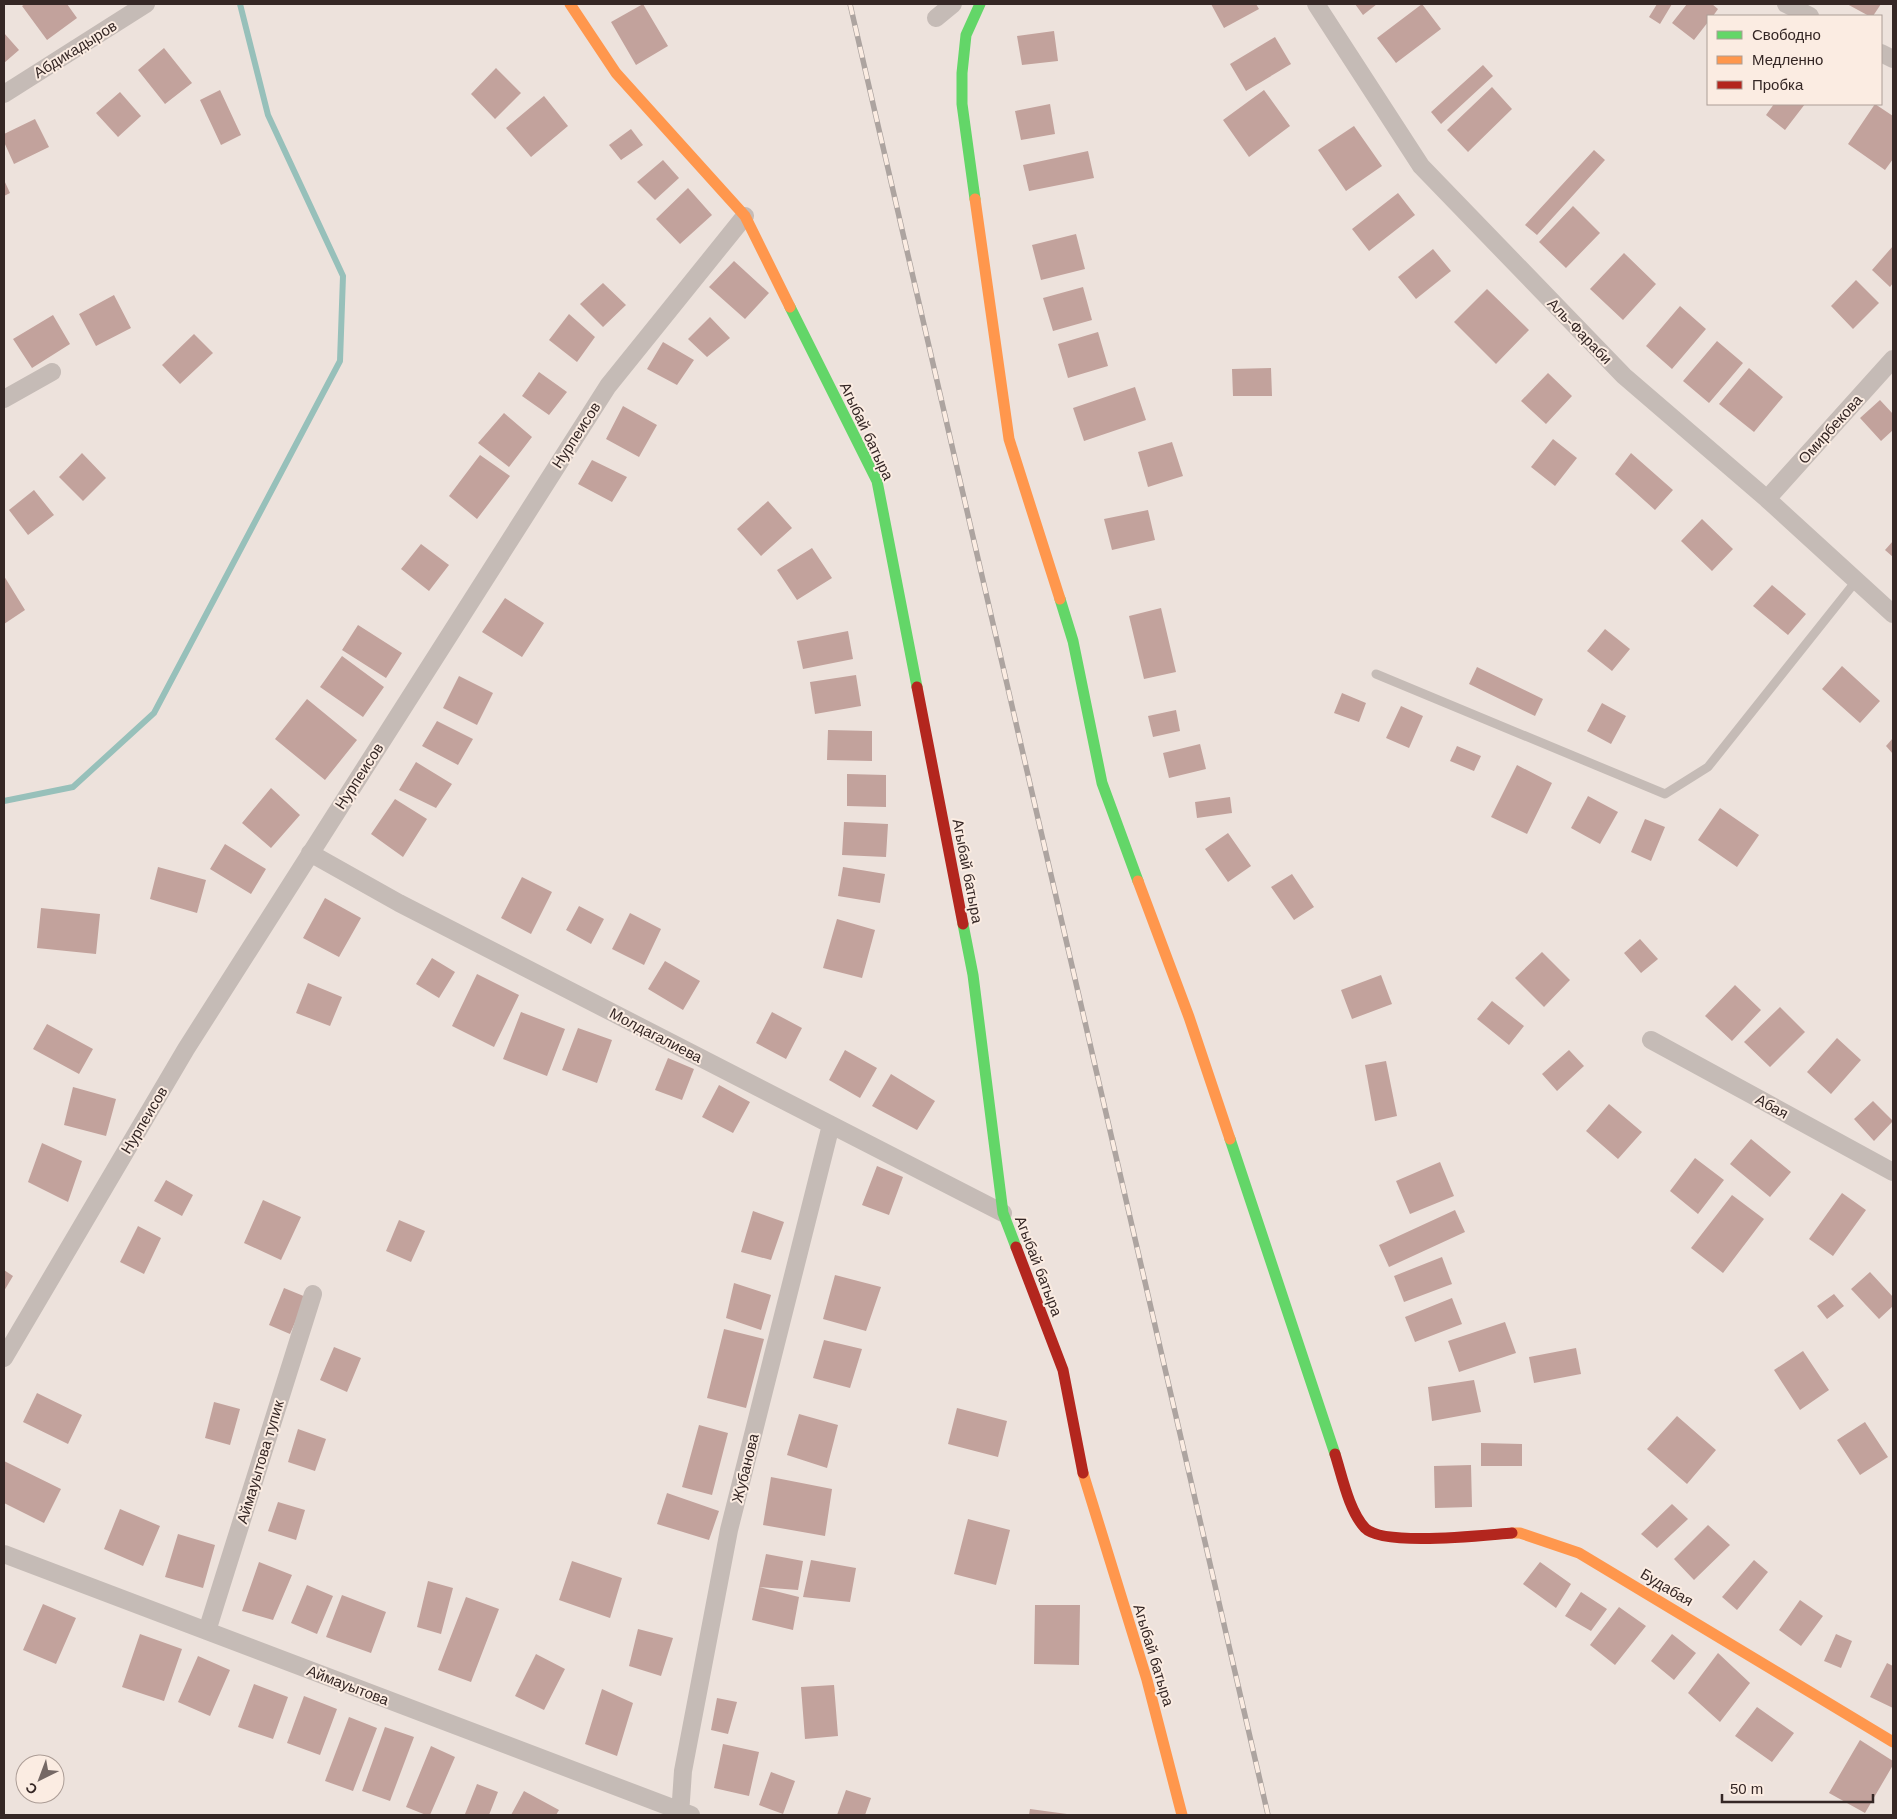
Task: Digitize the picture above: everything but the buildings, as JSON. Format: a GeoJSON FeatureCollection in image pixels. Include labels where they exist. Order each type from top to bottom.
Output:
{"type":"FeatureCollection","features":[{"type":"Feature","properties":{"kind":"street","name":"Абдикадыров"},"geometry":{"type":"LineString","coordinates":[[4,94],[146,4]]}},
{"type":"Feature","properties":{"kind":"street","name":"Агыбай батыра"},"geometry":{"type":"LineString","coordinates":[[570,4],[616,73],[745,216],[877,481],[973,975],[1003,1213],[1063,1370],[1084,1479],[1147,1680],[1182,1815]]}},
{"type":"Feature","properties":{"kind":"street"},"geometry":{"type":"LineString","coordinates":[[936,18],[954,4]]}},
{"type":"Feature","properties":{"kind":"street","name":"Будабая"},"geometry":{"type":"LineString","coordinates":[[980,4],[966,35],[962,73],[962,104],[1008,439],[1074,640],[1102,783],[1189,1016],[1352,1506],[1366,1529],[1381,1536],[1401,1539],[1520,1534],[1579,1553],[1893,1742]]}},
{"type":"Feature","properties":{"kind":"street","name":"Аль-Фараби"},"geometry":{"type":"LineString","coordinates":[[1316,4],[1421,166],[1624,376],[1767,499],[1893,614]]}},
{"type":"Feature","properties":{"kind":"street"},"geometry":{"type":"LineString","coordinates":[[1786,4],[1808,15]]}},
{"type":"Feature","properties":{"kind":"street","name":"Нурпеисов"},"geometry":{"type":"LineString","coordinates":[[4,1358],[186,1049],[608,386],[745,216]]}},
{"type":"Feature","properties":{"kind":"street","name":"Омирбекова"},"geometry":{"type":"LineString","coordinates":[[1767,499],[1893,359]]}},
{"type":"Feature","properties":{"kind":"street"},"geometry":{"type":"LineString","coordinates":[[4,399],[52,372]]}},
{"type":"Feature","properties":{"kind":"street","name":"Молдагалиева"},"geometry":{"type":"LineString","coordinates":[[310,854],[399,903],[1003,1213]]}},
{"type":"Feature","properties":{"kind":"street","name":"Абая"},"geometry":{"type":"LineString","coordinates":[[1651,1040],[1893,1172]]}},
{"type":"Feature","properties":{"kind":"street","name":"Жубанова"},"geometry":{"type":"LineString","coordinates":[[684,1814],[683,1771],[729,1530],[831,1125]]}},
{"type":"Feature","properties":{"kind":"street","name":"Аймауытова тупик"},"geometry":{"type":"LineString","coordinates":[[207,1631],[313,1294]]}},
{"type":"Feature","properties":{"kind":"street","name":"Аймауытова"},"geometry":{"type":"LineString","coordinates":[[4,1554],[684,1814]]}},
{"type":"Feature","properties":{"kind":"lane"},"geometry":{"type":"LineString","coordinates":[[1376,674],[1665,794],[1708,767],[1856,581]]}},
{"type":"Feature","properties":{"kind":"waterway"},"geometry":{"type":"LineString","coordinates":[[4,801],[73,787],[154,713],[340,361],[343,276],[268,115],[240,4]]}},
{"type":"Feature","properties":{"kind":"railway"},"geometry":{"type":"LineString","coordinates":[[850,4],[1268,1815]]}},
{"type":"Feature","properties":{"kind":"traffic: fast"},"geometry":{"type":"LineString","coordinates":[[975,199],[962,104],[962,73],[966,35],[980,4]]}},
{"type":"Feature","properties":{"kind":"traffic: fast"},"geometry":{"type":"LineString","coordinates":[[790,307],[877,481],[917,687]]}},
{"type":"Feature","properties":{"kind":"traffic: fast"},"geometry":{"type":"LineString","coordinates":[[1060,599],[1073,641],[1102,783],[1138,881]]}},
{"type":"Feature","properties":{"kind":"traffic: fast"},"geometry":{"type":"LineString","coordinates":[[963,924],[973,975],[1003,1213],[1016,1247]]}},
{"type":"Feature","properties":{"kind":"traffic: fast"},"geometry":{"type":"LineString","coordinates":[[1230,1139],[1335,1454]]}},
{"type":"Feature","properties":{"kind":"traffic: slow"},"geometry":{"type":"LineString","coordinates":[[570,4],[616,73],[745,216],[790,307]]}},
{"type":"Feature","properties":{"kind":"traffic: slow"},"geometry":{"type":"LineString","coordinates":[[975,199],[1009,439],[1060,599]]}},
{"type":"Feature","properties":{"kind":"traffic: slow"},"geometry":{"type":"LineString","coordinates":[[1138,881],[1189,1017],[1230,1139]]}},
{"type":"Feature","properties":{"kind":"traffic: slow"},"geometry":{"type":"LineString","coordinates":[[1083,1473],[1147,1680],[1182,1815]]}},
{"type":"Feature","properties":{"kind":"traffic: slow"},"geometry":{"type":"LineString","coordinates":[[1512,1533],[1520,1533],[1579,1553],[1893,1742]]}},
{"type":"Feature","properties":{"kind":"traffic: jam"},"geometry":{"type":"LineString","coordinates":[[917,687],[963,924]]}},
{"type":"Feature","properties":{"kind":"traffic: jam"},"geometry":{"type":"LineString","coordinates":[[1016,1247],[1063,1370],[1083,1473]]}},
{"type":"Feature","properties":{"kind":"traffic: jam"},"geometry":{"type":"LineString","coordinates":[[1335,1454],[1347,1493],[1359,1521],[1365,1528],[1375,1534],[1392,1537],[1435,1538],[1512,1533]]}}]}
